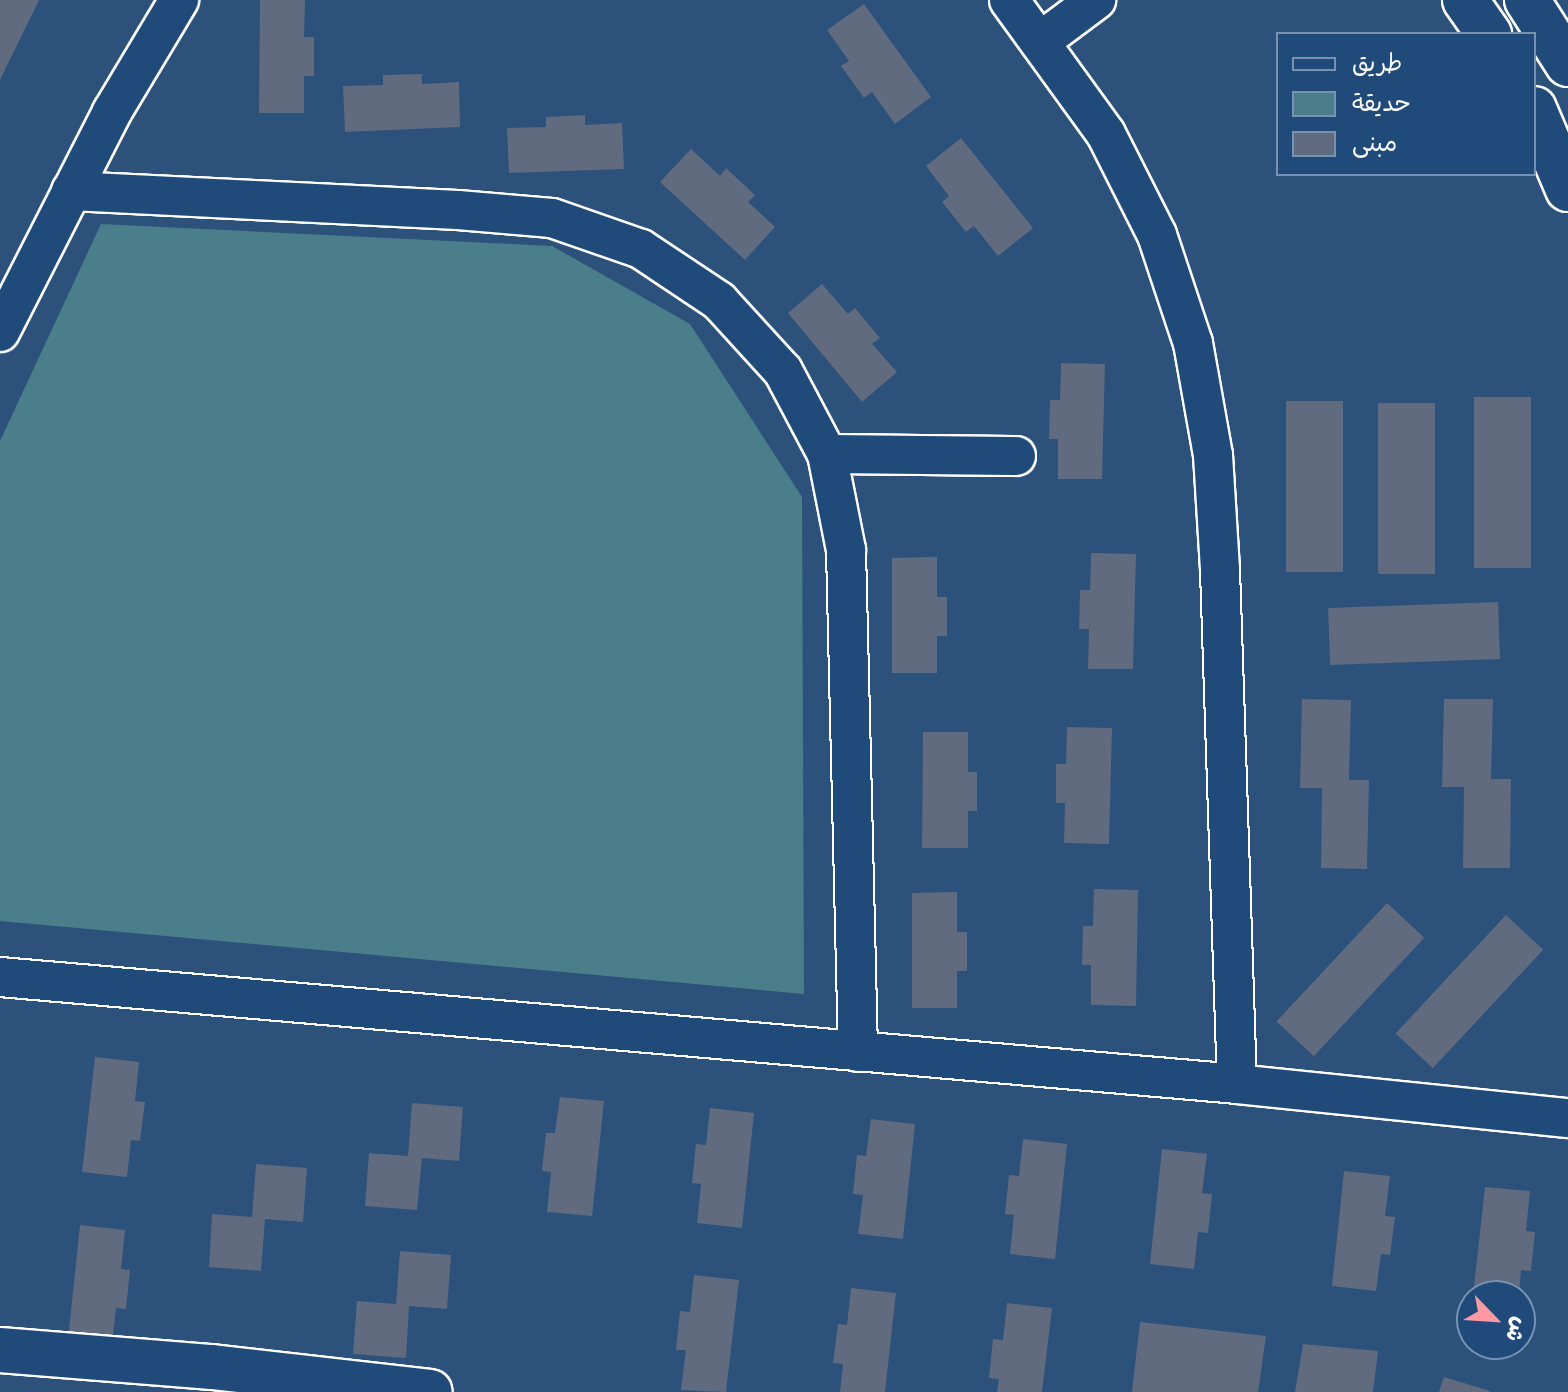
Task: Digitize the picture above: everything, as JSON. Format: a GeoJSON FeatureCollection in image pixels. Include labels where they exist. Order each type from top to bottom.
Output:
{"type":"FeatureCollection","features":[{"type":"Feature","properties":{"kind":"street"},"geometry":{"type":"LineString","coordinates":[[0,332],[112,112],[179,0]]}},
{"type":"Feature","properties":{"kind":"street"},"geometry":{"type":"LineString","coordinates":[[1009,0],[1106,134],[1157,235],[1193,343],[1213,455],[1220,570],[1237,1084]]}},
{"type":"Feature","properties":{"kind":"street"},"geometry":{"type":"LineString","coordinates":[[1041,41],[1096,0]]}},
{"type":"Feature","properties":{"kind":"street"},"geometry":{"type":"LineString","coordinates":[[1465,0],[1488,32]]}},
{"type":"Feature","properties":{"kind":"street"},"geometry":{"type":"LineString","coordinates":[[1527,0],[1568,64]]}},
{"type":"Feature","properties":{"kind":"street"},"geometry":{"type":"LineString","coordinates":[[1536,114],[1568,189]]}},
{"type":"Feature","properties":{"kind":"street"},"geometry":{"type":"LineString","coordinates":[[71,191],[458,210],[552,218],[641,249],[719,301],[783,371],[827,454],[846,550],[858,1052]]}},
{"type":"Feature","properties":{"kind":"street"},"geometry":{"type":"LineString","coordinates":[[827,454],[1016,456]]}},
{"type":"Feature","properties":{"kind":"street"},"geometry":{"type":"LineString","coordinates":[[0,977],[1237,1084],[1568,1118]]}},
{"type":"Feature","properties":{"kind":"street"},"geometry":{"type":"LineString","coordinates":[[0,1350],[209,1380],[430,1392]]}},
{"type":"Feature","properties":{"kind":"green space"},"geometry":{"type":"Polygon","coordinates":[[[101,224],[552,246],[690,324],[802,497],[804,994],[0,921],[0,441],[101,224]]]}},
{"type":"Feature","properties":{"kind":"building"},"geometry":{"type":"Polygon","coordinates":[[[0,0],[39,0],[0,80],[0,0]]]}},
{"type":"Feature","properties":{"kind":"building"},"geometry":{"type":"Polygon","coordinates":[[[260,0],[305,0],[304,37],[314,37],[314,76],[304,76],[304,113],[259,113],[260,0]]]}},
{"type":"Feature","properties":{"kind":"building"},"geometry":{"type":"Polygon","coordinates":[[[864,4],[931,97],[895,124],[872,92],[864,98],[841,66],[849,61],[827,30],[864,4]]]}},
{"type":"Feature","properties":{"kind":"building"},"geometry":{"type":"Polygon","coordinates":[[[422,74],[422,84],[459,82],[460,127],[345,132],[343,86],[383,85],[383,75],[422,74]]]}},
{"type":"Feature","properties":{"kind":"building"},"geometry":{"type":"Polygon","coordinates":[[[585,115],[585,125],[622,123],[624,169],[509,173],[507,128],[546,127],[546,117],[585,115]]]}},
{"type":"Feature","properties":{"kind":"building"},"geometry":{"type":"Polygon","coordinates":[[[961,138],[1033,228],[998,256],[974,226],[966,232],[942,202],[949,196],[926,166],[961,138]]]}},
{"type":"Feature","properties":{"kind":"building"},"geometry":{"type":"Polygon","coordinates":[[[691,149],[720,176],[726,168],[755,195],[748,202],[775,227],[745,260],[660,182],[691,149]]]}},
{"type":"Feature","properties":{"kind":"building"},"geometry":{"type":"Polygon","coordinates":[[[822,284],[848,314],[855,308],[880,338],[872,344],[897,372],[862,402],[788,313],[822,284]]]}},
{"type":"Feature","properties":{"kind":"building"},"geometry":{"type":"Polygon","coordinates":[[[1061,363],[1105,364],[1102,479],[1058,479],[1058,439],[1049,439],[1050,400],[1060,400],[1061,363]]]}},
{"type":"Feature","properties":{"kind":"building"},"geometry":{"type":"Polygon","coordinates":[[[1474,397],[1531,397],[1531,568],[1474,568],[1474,397]]]}},
{"type":"Feature","properties":{"kind":"building"},"geometry":{"type":"Polygon","coordinates":[[[1286,401],[1343,401],[1343,572],[1286,572],[1286,401]]]}},
{"type":"Feature","properties":{"kind":"building"},"geometry":{"type":"Polygon","coordinates":[[[1378,403],[1435,403],[1435,574],[1378,574],[1378,403]]]}},
{"type":"Feature","properties":{"kind":"building"},"geometry":{"type":"Polygon","coordinates":[[[1091,553],[1136,554],[1133,669],[1088,669],[1089,629],[1079,629],[1080,590],[1090,590],[1091,553]]]}},
{"type":"Feature","properties":{"kind":"building"},"geometry":{"type":"Polygon","coordinates":[[[937,557],[937,597],[947,597],[947,636],[937,636],[937,673],[892,673],[892,558],[937,557]]]}},
{"type":"Feature","properties":{"kind":"building"},"geometry":{"type":"Polygon","coordinates":[[[1498,602],[1500,659],[1330,665],[1328,608],[1498,602]]]}},
{"type":"Feature","properties":{"kind":"building"},"geometry":{"type":"Polygon","coordinates":[[[1302,699],[1351,700],[1349,780],[1369,780],[1367,869],[1321,868],[1322,788],[1300,788],[1302,699]]]}},
{"type":"Feature","properties":{"kind":"building"},"geometry":{"type":"Polygon","coordinates":[[[1444,699],[1493,699],[1491,779],[1511,779],[1510,868],[1463,868],[1464,787],[1442,787],[1444,699]]]}},
{"type":"Feature","properties":{"kind":"building"},"geometry":{"type":"Polygon","coordinates":[[[1067,727],[1112,728],[1109,844],[1064,843],[1065,803],[1056,803],[1056,764],[1066,764],[1067,727]]]}},
{"type":"Feature","properties":{"kind":"building"},"geometry":{"type":"Polygon","coordinates":[[[923,732],[968,732],[968,772],[977,772],[977,811],[968,811],[968,848],[922,848],[923,732]]]}},
{"type":"Feature","properties":{"kind":"building"},"geometry":{"type":"Polygon","coordinates":[[[1094,889],[1138,890],[1136,1006],[1091,1005],[1091,965],[1082,965],[1083,926],[1093,926],[1094,889]]]}},
{"type":"Feature","properties":{"kind":"building"},"geometry":{"type":"Polygon","coordinates":[[[957,892],[957,932],[967,932],[967,971],[957,971],[957,1008],[912,1008],[912,893],[957,892]]]}},
{"type":"Feature","properties":{"kind":"building"},"geometry":{"type":"Polygon","coordinates":[[[1387,903],[1424,938],[1314,1056],[1277,1021],[1387,903]]]}},
{"type":"Feature","properties":{"kind":"building"},"geometry":{"type":"Polygon","coordinates":[[[1506,915],[1543,950],[1433,1068],[1396,1033],[1506,915]]]}},
{"type":"Feature","properties":{"kind":"building"},"geometry":{"type":"Polygon","coordinates":[[[95,1057],[139,1062],[135,1101],[145,1102],[140,1141],[131,1140],[127,1177],[82,1172],[95,1057]]]}},
{"type":"Feature","properties":{"kind":"building"},"geometry":{"type":"Polygon","coordinates":[[[560,1097],[604,1101],[592,1216],[547,1212],[551,1172],[542,1171],[546,1133],[555,1133],[560,1097]]]}},
{"type":"Feature","properties":{"kind":"building"},"geometry":{"type":"Polygon","coordinates":[[[412,1103],[463,1107],[459,1161],[422,1158],[417,1210],[365,1206],[369,1153],[408,1156],[412,1103]]]}},
{"type":"Feature","properties":{"kind":"building"},"geometry":{"type":"Polygon","coordinates":[[[710,1108],[754,1113],[742,1228],[697,1223],[701,1184],[692,1183],[696,1144],[706,1145],[710,1108]]]}},
{"type":"Feature","properties":{"kind":"building"},"geometry":{"type":"Polygon","coordinates":[[[871,1119],[915,1124],[903,1239],[858,1234],[863,1195],[853,1194],[857,1155],[866,1156],[871,1119]]]}},
{"type":"Feature","properties":{"kind":"building"},"geometry":{"type":"Polygon","coordinates":[[[1023,1139],[1067,1144],[1055,1259],[1010,1254],[1014,1215],[1005,1214],[1009,1175],[1019,1176],[1023,1139]]]}},
{"type":"Feature","properties":{"kind":"building"},"geometry":{"type":"Polygon","coordinates":[[[1162,1149],[1207,1154],[1202,1193],[1212,1194],[1208,1233],[1198,1232],[1194,1269],[1150,1264],[1162,1149]]]}},
{"type":"Feature","properties":{"kind":"building"},"geometry":{"type":"Polygon","coordinates":[[[256,1164],[307,1168],[303,1222],[265,1219],[261,1271],[209,1267],[212,1214],[252,1217],[256,1164]]]}},
{"type":"Feature","properties":{"kind":"building"},"geometry":{"type":"Polygon","coordinates":[[[1344,1171],[1390,1176],[1385,1216],[1395,1217],[1390,1255],[1381,1254],[1376,1291],[1332,1286],[1344,1171]]]}},
{"type":"Feature","properties":{"kind":"building"},"geometry":{"type":"Polygon","coordinates":[[[1485,1187],[1530,1191],[1526,1231],[1535,1232],[1531,1271],[1521,1270],[1520,1280],[1475,1280],[1485,1187]]]}},
{"type":"Feature","properties":{"kind":"building"},"geometry":{"type":"Polygon","coordinates":[[[80,1225],[125,1230],[121,1269],[130,1270],[126,1309],[116,1308],[112,1345],[68,1340],[80,1225]]]}},
{"type":"Feature","properties":{"kind":"building"},"geometry":{"type":"Polygon","coordinates":[[[400,1251],[451,1255],[447,1309],[409,1306],[406,1358],[353,1354],[357,1301],[396,1304],[400,1251]]]}},
{"type":"Feature","properties":{"kind":"building"},"geometry":{"type":"Polygon","coordinates":[[[694,1275],[739,1280],[726,1392],[681,1390],[686,1350],[676,1350],[680,1311],[690,1312],[694,1275]]]}},
{"type":"Feature","properties":{"kind":"building"},"geometry":{"type":"Polygon","coordinates":[[[851,1288],[896,1293],[885,1392],[840,1392],[843,1364],[833,1363],[838,1324],[847,1325],[851,1288]]]}},
{"type":"Feature","properties":{"kind":"building"},"geometry":{"type":"Polygon","coordinates":[[[1007,1303],[1052,1308],[1042,1392],[997,1392],[999,1379],[989,1378],[993,1339],[1003,1340],[1007,1303]]]}},
{"type":"Feature","properties":{"kind":"building"},"geometry":{"type":"Polygon","coordinates":[[[1140,1322],[1266,1336],[1258,1392],[1132,1392],[1140,1322]]]}},
{"type":"Feature","properties":{"kind":"building"},"geometry":{"type":"Polygon","coordinates":[[[1303,1344],[1378,1351],[1373,1392],[1295,1392],[1303,1344]]]}},
{"type":"Feature","properties":{"kind":"building"},"geometry":{"type":"Polygon","coordinates":[[[1444,1377],[1490,1391],[1490,1392],[1439,1392],[1444,1377]]]}}]}
